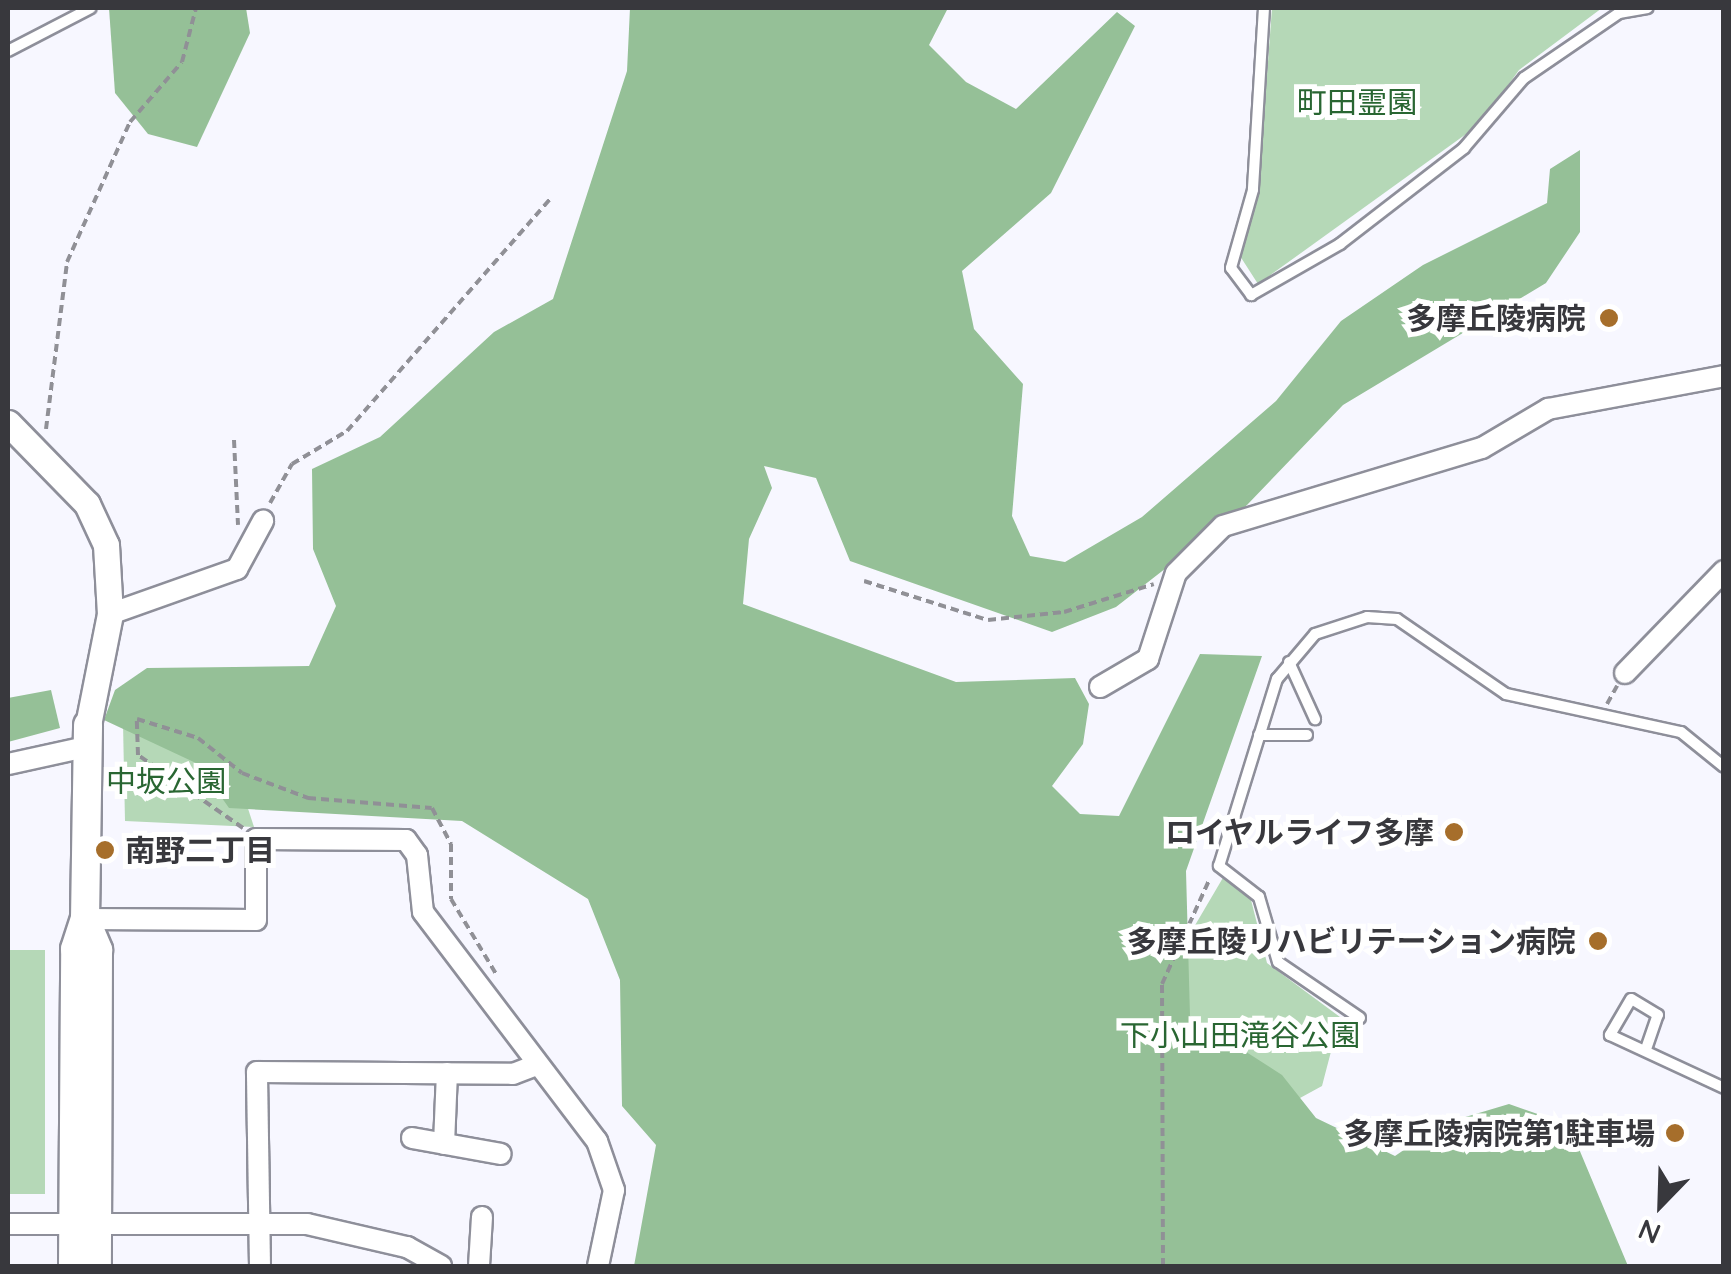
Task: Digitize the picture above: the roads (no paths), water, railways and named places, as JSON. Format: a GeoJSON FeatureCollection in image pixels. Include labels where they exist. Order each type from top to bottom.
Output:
{"type":"FeatureCollection","features":[{"type":"Feature","properties":{"kind":"main road"},"geometry":{"type":"LineString","coordinates":[[73,1266],[85,1225],[98,950],[85,919],[87,736]]}},
{"type":"Feature","properties":{"kind":"main road"},"geometry":{"type":"LineString","coordinates":[[85,1225],[97,1266]]}},
{"type":"Feature","properties":{"kind":"street"},"geometry":{"type":"LineString","coordinates":[[1100,687],[1148,660],[1176,574],[1223,526],[1482,448],[1548,408],[1724,376]]}},
{"type":"Feature","properties":{"kind":"street"},"geometry":{"type":"LineString","coordinates":[[8,423],[38,452],[98,524],[110,614],[87,736],[8,764]]}},
{"type":"Feature","properties":{"kind":"street"},"geometry":{"type":"LineString","coordinates":[[110,614],[236,568],[263,521]]}},
{"type":"Feature","properties":{"kind":"street"},"geometry":{"type":"LineString","coordinates":[[1626,673],[1724,571]]}},
{"type":"Feature","properties":{"kind":"street"},"geometry":{"type":"LineString","coordinates":[[85,919],[256,920],[256,839],[406,840],[417,855],[423,912],[598,1142],[614,1190],[598,1266]]}},
{"type":"Feature","properties":{"kind":"street"},"geometry":{"type":"LineString","coordinates":[[260,1266],[256,1226],[258,1072],[446,1074],[537,1065]]}},
{"type":"Feature","properties":{"kind":"street"},"geometry":{"type":"LineString","coordinates":[[444,1144],[446,1074]]}},
{"type":"Feature","properties":{"kind":"street"},"geometry":{"type":"LineString","coordinates":[[412,1138],[501,1154]]}},
{"type":"Feature","properties":{"kind":"street"},"geometry":{"type":"LineString","coordinates":[[479,1266],[482,1217]]}},
{"type":"Feature","properties":{"kind":"street"},"geometry":{"type":"LineString","coordinates":[[8,1224],[356,1230],[441,1266]]}},
{"type":"Feature","properties":{"kind":"lane"},"geometry":{"type":"LineString","coordinates":[[8,50],[91,8]]}},
{"type":"Feature","properties":{"kind":"lane"},"geometry":{"type":"LineString","coordinates":[[1264,8],[1253,190],[1232,268],[1251,296],[1340,244],[1476,139],[1524,78],[1619,12],[1648,8]]}},
{"type":"Feature","properties":{"kind":"lane"},"geometry":{"type":"LineString","coordinates":[[1360,1018],[1278,962],[1259,897],[1218,866],[1288,662],[1338,622],[1397,619],[1506,694],[1681,732],[1724,767]]}},
{"type":"Feature","properties":{"kind":"lane"},"geometry":{"type":"LineString","coordinates":[[1288,662],[1315,719]]}},
{"type":"Feature","properties":{"kind":"lane"},"geometry":{"type":"LineString","coordinates":[[1260,735],[1306,736]]}},
{"type":"Feature","properties":{"kind":"lane"},"geometry":{"type":"LineString","coordinates":[[1646,1049],[1658,1015],[1631,999],[1610,1035],[1724,1088]]}},
{"type":"Feature","properties":{"kind":"place","name":"多摩丘陵病院"},"geometry":{"type":"Point","coordinates":[1609,318]}},
{"type":"Feature","properties":{"kind":"place","name":"ロイヤルライフ多摩"},"geometry":{"type":"Point","coordinates":[1454,832]}},
{"type":"Feature","properties":{"kind":"place","name":"南野二丁目"},"geometry":{"type":"Point","coordinates":[105,850]}},
{"type":"Feature","properties":{"kind":"place","name":"多摩丘陵リハビリテーション病院"},"geometry":{"type":"Point","coordinates":[1598,941]}},
{"type":"Feature","properties":{"kind":"place","name":"多摩丘陵病院第1駐車場"},"geometry":{"type":"Point","coordinates":[1675,1133]}},
{"type":"Feature","properties":{"kind":"park label","name":"町田霊園"},"geometry":{"type":"Point","coordinates":[1357,102]}},
{"type":"Feature","properties":{"kind":"park label","name":"中坂公園"},"geometry":{"type":"Point","coordinates":[166,781]}},
{"type":"Feature","properties":{"kind":"park label","name":"下小山田滝谷公園"},"geometry":{"type":"Point","coordinates":[1240,1035]}}]}
